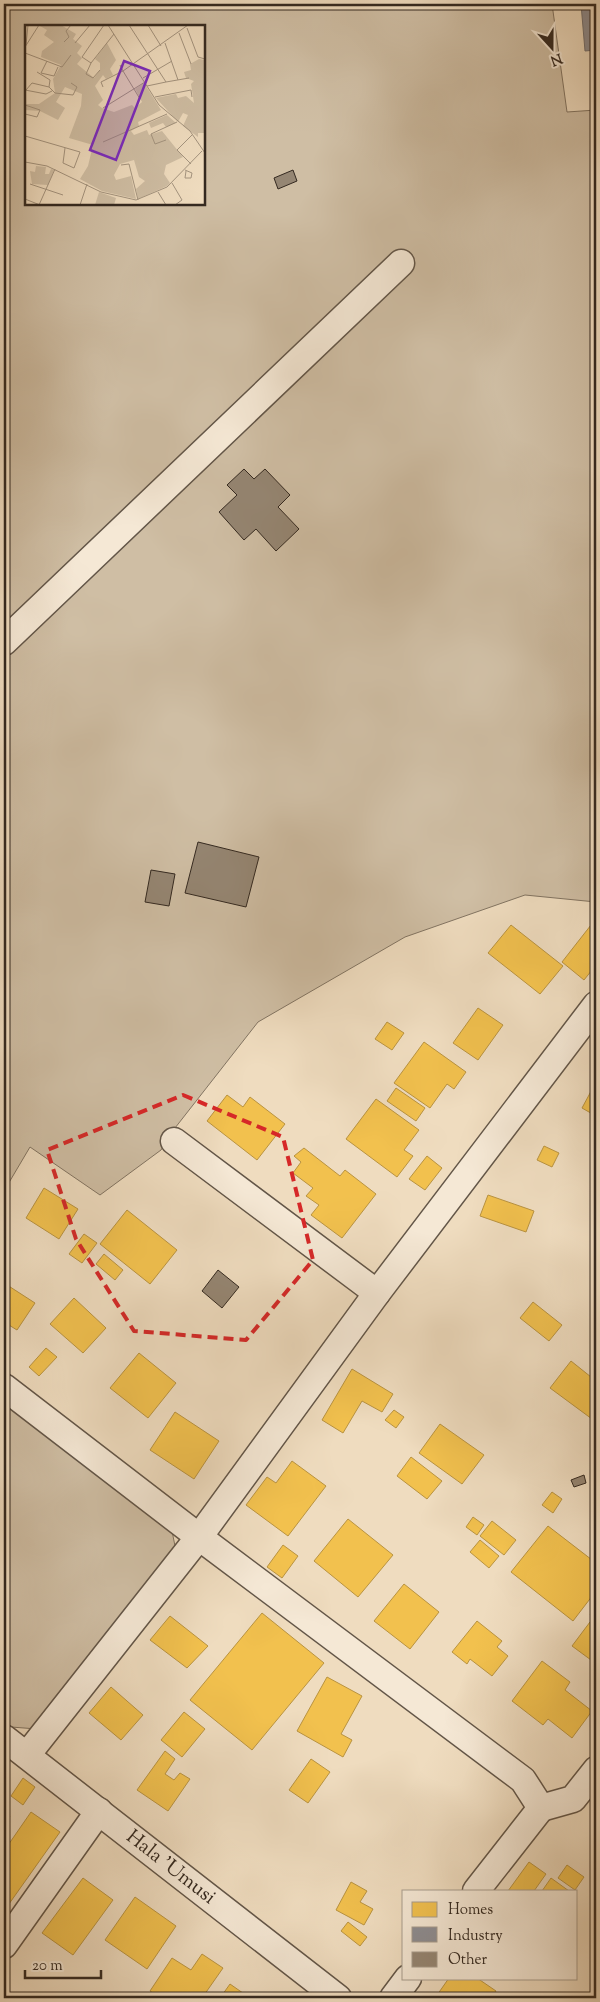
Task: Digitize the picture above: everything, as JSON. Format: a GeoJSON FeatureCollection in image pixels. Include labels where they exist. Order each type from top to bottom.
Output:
{"type":"FeatureCollection","features":[{"type":"Feature","properties":{"kind":"street"},"geometry":{"type":"LineString","coordinates":[[4,642],[401,263]]}},
{"type":"Feature","properties":{"kind":"street"},"geometry":{"type":"LineString","coordinates":[[27,1755],[199,1537],[377,1293],[596,1005]]}},
{"type":"Feature","properties":{"kind":"street"},"geometry":{"type":"LineString","coordinates":[[174,1141],[377,1293]]}},
{"type":"Feature","properties":{"kind":"street"},"geometry":{"type":"LineString","coordinates":[[4,1387],[199,1537],[523,1780],[541,1808]]}},
{"type":"Feature","properties":{"kind":"street","name":"Hala 'Umusi"},"geometry":{"type":"LineString","coordinates":[[4,1738],[338,1998]]}},
{"type":"Feature","properties":{"kind":"street"},"geometry":{"type":"LineString","coordinates":[[477,1890],[541,1808],[573,1800],[596,1770]]}},
{"type":"Feature","properties":{"kind":"street"},"geometry":{"type":"LineString","coordinates":[[4,1945],[99,1811]]}},
{"type":"Feature","properties":{"kind":"street"},"geometry":{"type":"LineString","coordinates":[[393,1998],[406,1980]]}},
{"type":"Feature","properties":{"kind":"highlighted area"},"geometry":{"type":"Polygon","coordinates":[[[183,1095],[283,1137],[313,1260],[246,1340],[134,1331],[76,1239],[47,1150],[183,1095]]]}},
{"type":"Feature","properties":{"kind":"shaded area"},"geometry":{"type":"Polygon","coordinates":[[[4,4],[552,4],[567,112],[596,110],[596,902],[525,895],[405,937],[258,1022],[175,1128],[161,1150],[100,1195],[30,1147],[4,1191],[4,4]]]}},
{"type":"Feature","properties":{"kind":"shaded area"},"geometry":{"type":"Polygon","coordinates":[[[4,1396],[171,1526],[176,1551],[37,1729],[11,1727],[4,1721],[4,1396]]]}},
{"type":"Feature","properties":{"kind":"building: Homes"},"geometry":{"type":"Polygon","coordinates":[[[511,925],[563,966],[540,994],[488,953],[511,925]]]}},
{"type":"Feature","properties":{"kind":"building: Homes"},"geometry":{"type":"Polygon","coordinates":[[[591,925],[596,929],[596,965],[584,980],[562,962],[591,925]]]}},
{"type":"Feature","properties":{"kind":"building: Homes"},"geometry":{"type":"Polygon","coordinates":[[[478,1008],[503,1025],[478,1060],[453,1043],[478,1008]]]}},
{"type":"Feature","properties":{"kind":"building: Homes"},"geometry":{"type":"Polygon","coordinates":[[[387,1022],[404,1033],[392,1050],[375,1039],[387,1022]]]}},
{"type":"Feature","properties":{"kind":"building: Homes"},"geometry":{"type":"Polygon","coordinates":[[[424,1042],[466,1072],[454,1089],[447,1084],[430,1108],[394,1083],[424,1042]]]}},
{"type":"Feature","properties":{"kind":"building: Homes"},"geometry":{"type":"Polygon","coordinates":[[[596,1082],[596,1116],[582,1108],[596,1082]]]}},
{"type":"Feature","properties":{"kind":"building: Homes"},"geometry":{"type":"Polygon","coordinates":[[[396,1088],[425,1108],[416,1121],[387,1101],[396,1088]]]}},
{"type":"Feature","properties":{"kind":"building: Homes"},"geometry":{"type":"Polygon","coordinates":[[[227,1095],[243,1107],[250,1097],[285,1124],[257,1160],[207,1121],[227,1095]]]}},
{"type":"Feature","properties":{"kind":"building: Homes"},"geometry":{"type":"Polygon","coordinates":[[[376,1099],[419,1130],[404,1150],[413,1156],[397,1177],[346,1139],[376,1099]]]}},
{"type":"Feature","properties":{"kind":"building: Homes"},"geometry":{"type":"Polygon","coordinates":[[[544,1146],[559,1153],[552,1167],[537,1160],[544,1146]]]}},
{"type":"Feature","properties":{"kind":"building: Homes"},"geometry":{"type":"Polygon","coordinates":[[[304,1148],[340,1176],[345,1170],[376,1194],[342,1238],[311,1215],[319,1205],[306,1196],[313,1188],[293,1173],[301,1162],[294,1156],[304,1148]]]}},
{"type":"Feature","properties":{"kind":"building: Homes"},"geometry":{"type":"Polygon","coordinates":[[[427,1156],[442,1168],[425,1190],[409,1179],[427,1156]]]}},
{"type":"Feature","properties":{"kind":"building: Homes"},"geometry":{"type":"Polygon","coordinates":[[[44,1188],[78,1209],[59,1239],[26,1218],[44,1188]]]}},
{"type":"Feature","properties":{"kind":"building: Homes"},"geometry":{"type":"Polygon","coordinates":[[[488,1195],[534,1211],[526,1232],[480,1216],[488,1195]]]}},
{"type":"Feature","properties":{"kind":"building: Homes"},"geometry":{"type":"Polygon","coordinates":[[[127,1210],[177,1250],[150,1284],[100,1244],[127,1210]]]}},
{"type":"Feature","properties":{"kind":"building: Homes"},"geometry":{"type":"Polygon","coordinates":[[[84,1234],[97,1243],[82,1263],[69,1254],[84,1234]]]}},
{"type":"Feature","properties":{"kind":"building: Homes"},"geometry":{"type":"Polygon","coordinates":[[[104,1254],[123,1270],[115,1280],[96,1264],[104,1254]]]}},
{"type":"Feature","properties":{"kind":"building: Homes"},"geometry":{"type":"Polygon","coordinates":[[[4,1283],[35,1303],[17,1330],[4,1322],[4,1283]]]}},
{"type":"Feature","properties":{"kind":"building: Homes"},"geometry":{"type":"Polygon","coordinates":[[[74,1298],[106,1328],[83,1353],[50,1324],[74,1298]]]}},
{"type":"Feature","properties":{"kind":"building: Homes"},"geometry":{"type":"Polygon","coordinates":[[[533,1302],[562,1325],[549,1341],[520,1318],[533,1302]]]}},
{"type":"Feature","properties":{"kind":"building: Homes"},"geometry":{"type":"Polygon","coordinates":[[[46,1348],[57,1357],[39,1376],[29,1367],[46,1348]]]}},
{"type":"Feature","properties":{"kind":"building: Homes"},"geometry":{"type":"Polygon","coordinates":[[[139,1353],[176,1383],[148,1418],[110,1388],[139,1353]]]}},
{"type":"Feature","properties":{"kind":"building: Homes"},"geometry":{"type":"Polygon","coordinates":[[[571,1361],[596,1381],[596,1414],[592,1419],[550,1388],[571,1361]]]}},
{"type":"Feature","properties":{"kind":"building: Homes"},"geometry":{"type":"Polygon","coordinates":[[[352,1369],[393,1394],[382,1412],[362,1401],[343,1433],[322,1420],[352,1369]]]}},
{"type":"Feature","properties":{"kind":"building: Homes"},"geometry":{"type":"Polygon","coordinates":[[[394,1410],[404,1417],[396,1428],[385,1420],[394,1410]]]}},
{"type":"Feature","properties":{"kind":"building: Homes"},"geometry":{"type":"Polygon","coordinates":[[[175,1412],[219,1441],[194,1479],[150,1450],[175,1412]]]}},
{"type":"Feature","properties":{"kind":"building: Homes"},"geometry":{"type":"Polygon","coordinates":[[[440,1424],[484,1455],[462,1484],[419,1453],[440,1424]]]}},
{"type":"Feature","properties":{"kind":"building: Homes"},"geometry":{"type":"Polygon","coordinates":[[[411,1457],[442,1481],[427,1499],[397,1476],[411,1457]]]}},
{"type":"Feature","properties":{"kind":"building: Homes"},"geometry":{"type":"Polygon","coordinates":[[[292,1461],[326,1486],[288,1536],[246,1505],[267,1477],[276,1483],[292,1461]]]}},
{"type":"Feature","properties":{"kind":"building: Homes"},"geometry":{"type":"Polygon","coordinates":[[[552,1492],[562,1499],[553,1513],[542,1505],[552,1492]]]}},
{"type":"Feature","properties":{"kind":"building: Homes"},"geometry":{"type":"Polygon","coordinates":[[[473,1517],[484,1525],[477,1535],[466,1527],[473,1517]]]}},
{"type":"Feature","properties":{"kind":"building: Homes"},"geometry":{"type":"Polygon","coordinates":[[[348,1519],[393,1555],[358,1597],[314,1561],[348,1519]]]}},
{"type":"Feature","properties":{"kind":"building: Homes"},"geometry":{"type":"Polygon","coordinates":[[[492,1521],[516,1540],[504,1555],[480,1536],[492,1521]]]}},
{"type":"Feature","properties":{"kind":"building: Homes"},"geometry":{"type":"Polygon","coordinates":[[[548,1526],[596,1563],[596,1591],[573,1621],[511,1572],[548,1526]]]}},
{"type":"Feature","properties":{"kind":"building: Homes"},"geometry":{"type":"Polygon","coordinates":[[[480,1540],[499,1556],[489,1568],[470,1552],[480,1540]]]}},
{"type":"Feature","properties":{"kind":"building: Homes"},"geometry":{"type":"Polygon","coordinates":[[[283,1545],[298,1556],[282,1578],[267,1567],[283,1545]]]}},
{"type":"Feature","properties":{"kind":"building: Homes"},"geometry":{"type":"Polygon","coordinates":[[[404,1584],[439,1612],[410,1649],[374,1621],[404,1584]]]}},
{"type":"Feature","properties":{"kind":"building: Homes"},"geometry":{"type":"Polygon","coordinates":[[[596,1607],[596,1620],[590,1615],[596,1607]]]}},
{"type":"Feature","properties":{"kind":"building: Homes"},"geometry":{"type":"Polygon","coordinates":[[[262,1613],[324,1663],[252,1750],[190,1700],[262,1613]]]}},
{"type":"Feature","properties":{"kind":"building: Homes"},"geometry":{"type":"Polygon","coordinates":[[[170,1616],[208,1646],[187,1668],[150,1640],[170,1616]]]}},
{"type":"Feature","properties":{"kind":"building: Homes"},"geometry":{"type":"Polygon","coordinates":[[[477,1621],[502,1641],[497,1647],[508,1656],[492,1676],[470,1659],[467,1664],[452,1652],[477,1621]]]}},
{"type":"Feature","properties":{"kind":"building: Homes"},"geometry":{"type":"Polygon","coordinates":[[[590,1622],[596,1626],[596,1654],[591,1660],[572,1646],[590,1622]]]}},
{"type":"Feature","properties":{"kind":"building: Homes"},"geometry":{"type":"Polygon","coordinates":[[[542,1661],[570,1682],[565,1690],[592,1711],[572,1738],[548,1719],[543,1725],[512,1701],[542,1661]]]}},
{"type":"Feature","properties":{"kind":"building: Homes"},"geometry":{"type":"Polygon","coordinates":[[[327,1677],[362,1696],[341,1734],[352,1740],[343,1757],[297,1731],[327,1677]]]}},
{"type":"Feature","properties":{"kind":"building: Homes"},"geometry":{"type":"Polygon","coordinates":[[[111,1687],[143,1715],[121,1740],[89,1713],[111,1687]]]}},
{"type":"Feature","properties":{"kind":"building: Homes"},"geometry":{"type":"Polygon","coordinates":[[[184,1712],[205,1729],[182,1757],[161,1740],[184,1712]]]}},
{"type":"Feature","properties":{"kind":"building: Homes"},"geometry":{"type":"Polygon","coordinates":[[[165,1751],[175,1759],[165,1774],[174,1780],[180,1773],[190,1779],[168,1811],[137,1790],[165,1751]]]}},
{"type":"Feature","properties":{"kind":"building: Homes"},"geometry":{"type":"Polygon","coordinates":[[[311,1759],[330,1772],[308,1803],[289,1790],[311,1759]]]}},
{"type":"Feature","properties":{"kind":"building: Homes"},"geometry":{"type":"Polygon","coordinates":[[[23,1778],[35,1787],[23,1805],[11,1796],[23,1778]]]}},
{"type":"Feature","properties":{"kind":"building: Homes"},"geometry":{"type":"Polygon","coordinates":[[[4,1812],[10,1816],[4,1825],[4,1812]]]}},
{"type":"Feature","properties":{"kind":"building: Homes"},"geometry":{"type":"Polygon","coordinates":[[[31,1812],[60,1832],[4,1911],[4,1851],[31,1812]]]}},
{"type":"Feature","properties":{"kind":"building: Homes"},"geometry":{"type":"Polygon","coordinates":[[[529,1862],[546,1874],[535,1890],[509,1890],[529,1862]]]}},
{"type":"Feature","properties":{"kind":"building: Homes"},"geometry":{"type":"Polygon","coordinates":[[[567,1865],[584,1877],[575,1890],[558,1878],[567,1865]]]}},
{"type":"Feature","properties":{"kind":"building: Homes"},"geometry":{"type":"Polygon","coordinates":[[[83,1878],[113,1900],[73,1955],[42,1933],[83,1878]]]}},
{"type":"Feature","properties":{"kind":"building: Homes"},"geometry":{"type":"Polygon","coordinates":[[[551,1878],[568,1890],[543,1890],[551,1878]]]}},
{"type":"Feature","properties":{"kind":"building: Homes"},"geometry":{"type":"Polygon","coordinates":[[[351,1882],[367,1891],[360,1902],[373,1909],[364,1925],[336,1910],[351,1882]]]}},
{"type":"Feature","properties":{"kind":"building: Homes"},"geometry":{"type":"Polygon","coordinates":[[[135,1897],[176,1926],[147,1969],[105,1940],[135,1897]]]}},
{"type":"Feature","properties":{"kind":"building: Homes"},"geometry":{"type":"Polygon","coordinates":[[[348,1922],[367,1937],[360,1946],[341,1931],[348,1922]]]}},
{"type":"Feature","properties":{"kind":"building: Homes"},"geometry":{"type":"Polygon","coordinates":[[[202,1954],[223,1968],[202,1998],[161,1998],[150,1991],[172,1958],[191,1970],[202,1954]]]}},
{"type":"Feature","properties":{"kind":"building: Homes"},"geometry":{"type":"Polygon","coordinates":[[[448,1980],[480,1980],[496,1991],[492,1998],[435,1998],[448,1980]]]}},
{"type":"Feature","properties":{"kind":"building: Homes"},"geometry":{"type":"Polygon","coordinates":[[[230,1984],[250,1998],[220,1998],[230,1984]]]}},
{"type":"Feature","properties":{"kind":"building: Industry"},"geometry":{"type":"Polygon","coordinates":[[[581,4],[596,4],[596,50],[585,51],[581,4]]]}},
{"type":"Feature","properties":{"kind":"building: Other"},"geometry":{"type":"Polygon","coordinates":[[[293,170],[297,181],[278,189],[274,178],[293,170]]]}},
{"type":"Feature","properties":{"kind":"building: Other"},"geometry":{"type":"Polygon","coordinates":[[[244,469],[254,479],[265,469],[290,495],[278,507],[299,529],[276,551],[256,529],[244,540],[219,512],[237,495],[227,485],[244,469]]]}},
{"type":"Feature","properties":{"kind":"building: Other"},"geometry":{"type":"Polygon","coordinates":[[[198,842],[259,857],[246,907],[185,893],[198,842]]]}},
{"type":"Feature","properties":{"kind":"building: Other"},"geometry":{"type":"Polygon","coordinates":[[[151,870],[175,874],[169,906],[145,902],[151,870]]]}},
{"type":"Feature","properties":{"kind":"building: Other"},"geometry":{"type":"Polygon","coordinates":[[[218,1270],[239,1287],[222,1308],[202,1291],[218,1270]]]}},
{"type":"Feature","properties":{"kind":"building: Other"},"geometry":{"type":"Polygon","coordinates":[[[584,1475],[586,1483],[574,1487],[571,1480],[584,1475]]]}}]}
